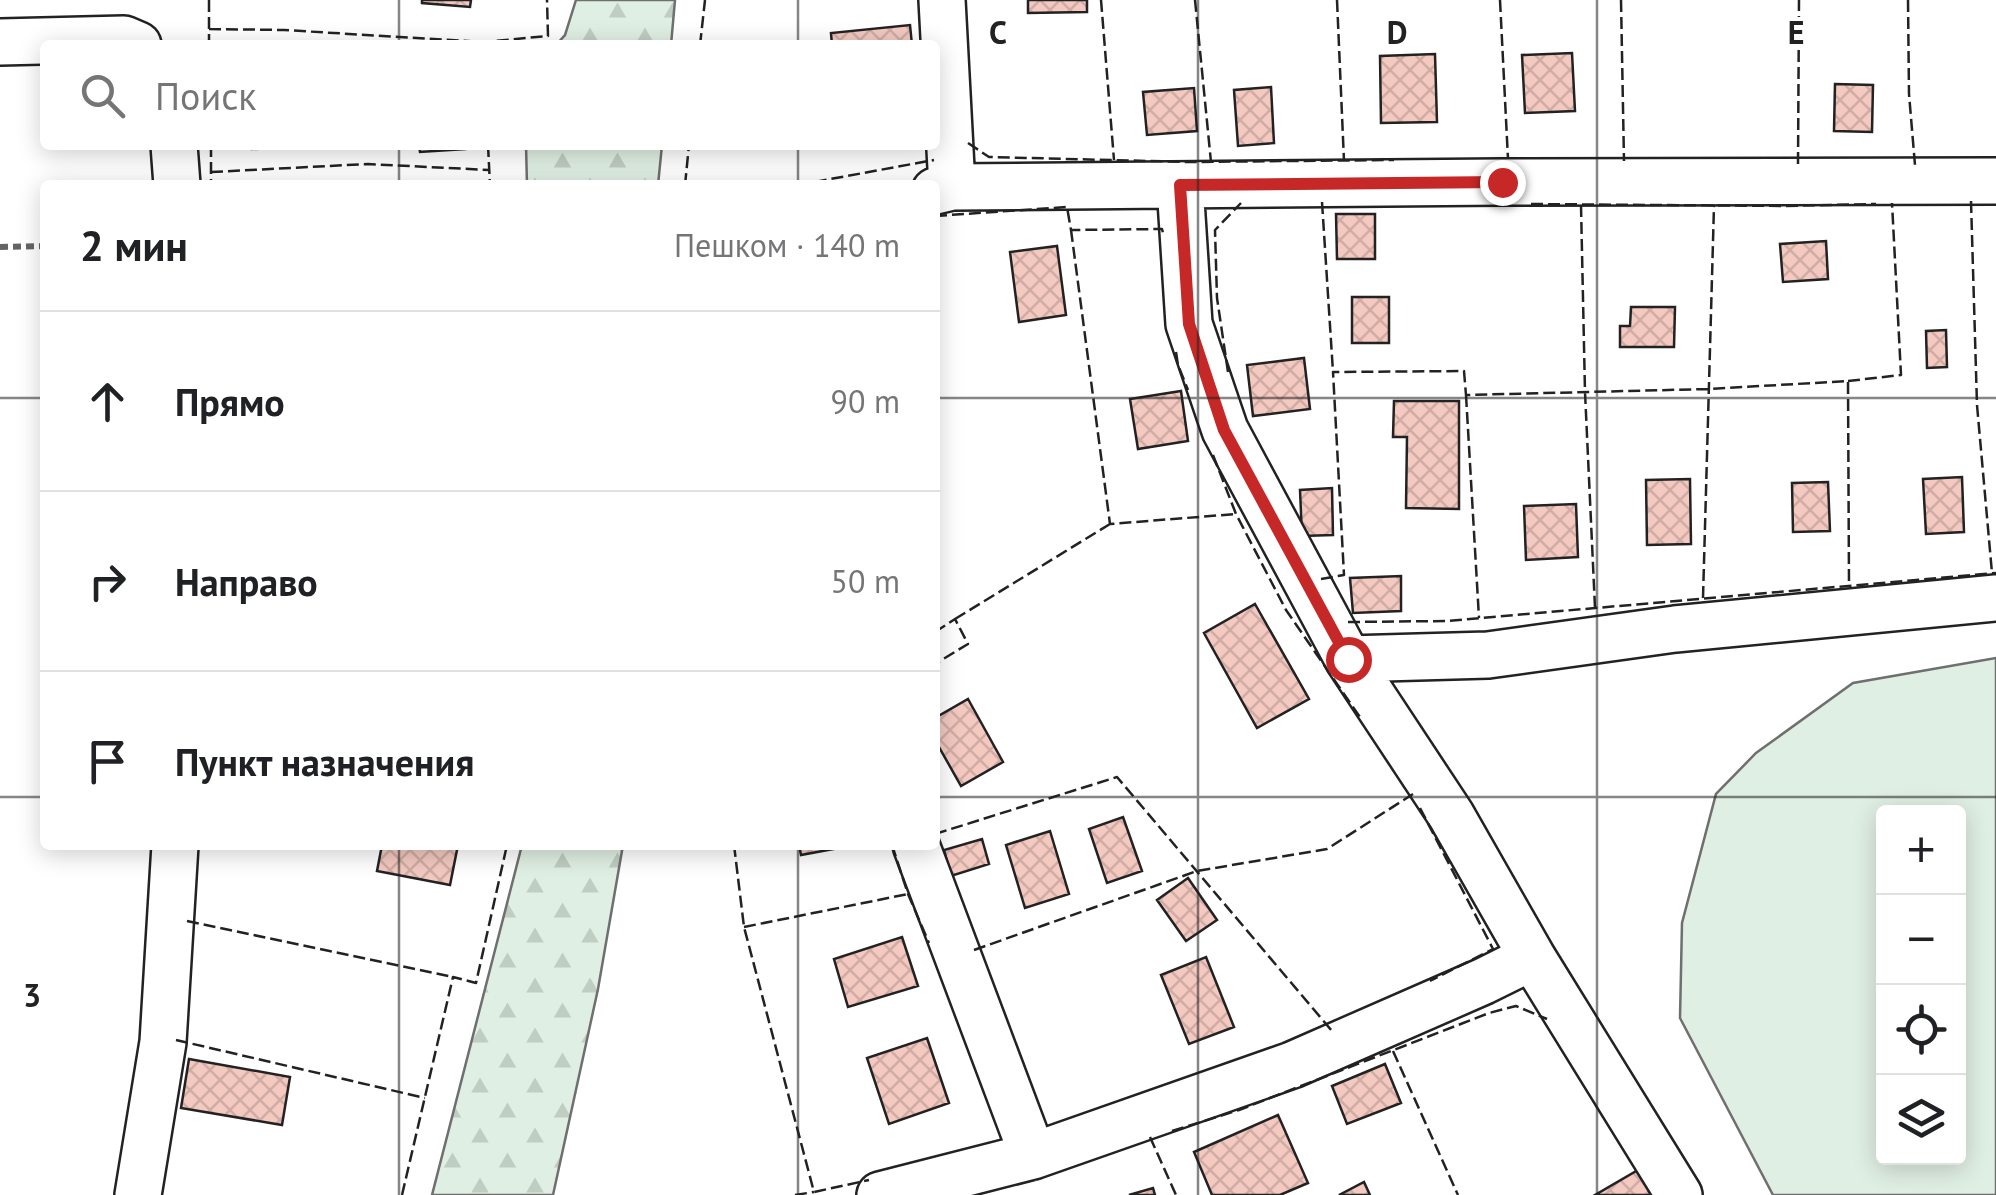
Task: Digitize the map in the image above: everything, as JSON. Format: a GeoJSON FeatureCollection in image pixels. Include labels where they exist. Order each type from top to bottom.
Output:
{"type":"FeatureCollection","features":[{"type":"Feature","properties":{"kind":"street"},"geometry":{"type":"LineString","coordinates":[[942,0],[944,189],[1996,181]]}},
{"type":"Feature","properties":{"kind":"street"},"geometry":{"type":"LineString","coordinates":[[83,40],[126,40]]}},
{"type":"Feature","properties":{"kind":"street"},"geometry":{"type":"LineString","coordinates":[[0,42],[40,41]]}},
{"type":"Feature","properties":{"kind":"street"},"geometry":{"type":"LineString","coordinates":[[174,150],[177,180]]}},
{"type":"Feature","properties":{"kind":"street"},"geometry":{"type":"LineString","coordinates":[[1180,185],[1189,324],[1224,430],[1348,659],[1451,816],[1532,957],[1679,1195]]}},
{"type":"Feature","properties":{"kind":"street"},"geometry":{"type":"LineString","coordinates":[[1348,659],[1488,654],[1675,629],[1996,598]]}},
{"type":"Feature","properties":{"kind":"street"},"geometry":{"type":"LineString","coordinates":[[138,1195],[163,1042],[174,850]]}},
{"type":"Feature","properties":{"kind":"street"},"geometry":{"type":"LineString","coordinates":[[918,850],[1033,1156]]}},
{"type":"Feature","properties":{"kind":"street"},"geometry":{"type":"LineString","coordinates":[[880,1195],[1033,1156],[1292,1065],[1484,982],[1532,957]]}},
{"type":"Feature","properties":{"kind":"path"},"geometry":{"type":"LineString","coordinates":[[0,247],[40,246]]}},
{"type":"Feature","properties":{"kind":"green space"},"geometry":{"type":"Polygon","coordinates":[[[576,0],[675,0],[671,40],[560,40],[576,0]]]}},
{"type":"Feature","properties":{"kind":"green space"},"geometry":{"type":"Polygon","coordinates":[[[526,150],[662,150],[658,180],[527,180],[526,150]]]}},
{"type":"Feature","properties":{"kind":"green space"},"geometry":{"type":"Polygon","coordinates":[[[1996,658],[1996,1195],[1773,1195],[1680,1018],[1682,923],[1716,794],[1756,753],[1853,683],[1996,658]]]}},
{"type":"Feature","properties":{"kind":"green space"},"geometry":{"type":"Polygon","coordinates":[[[521,850],[622,850],[598,989],[553,1195],[432,1195],[521,850]]]}},
{"type":"Feature","properties":{"kind":"building"},"geometry":{"type":"Polygon","coordinates":[[[422,0],[471,0],[470,7],[422,0]]]}},
{"type":"Feature","properties":{"kind":"building"},"geometry":{"type":"Polygon","coordinates":[[[1028,0],[1087,0],[1087,12],[1028,13],[1028,0]]]}},
{"type":"Feature","properties":{"kind":"building"},"geometry":{"type":"Polygon","coordinates":[[[910,25],[912,40],[832,40],[831,33],[910,25]]]}},
{"type":"Feature","properties":{"kind":"building"},"geometry":{"type":"Polygon","coordinates":[[[1572,53],[1575,111],[1525,113],[1522,55],[1572,53]]]}},
{"type":"Feature","properties":{"kind":"building"},"geometry":{"type":"Polygon","coordinates":[[[1435,54],[1437,122],[1381,123],[1380,56],[1435,54]]]}},
{"type":"Feature","properties":{"kind":"building"},"geometry":{"type":"Polygon","coordinates":[[[1835,84],[1873,85],[1872,132],[1834,131],[1835,84]]]}},
{"type":"Feature","properties":{"kind":"building"},"geometry":{"type":"Polygon","coordinates":[[[1271,87],[1274,143],[1238,146],[1234,90],[1271,87]]]}},
{"type":"Feature","properties":{"kind":"building"},"geometry":{"type":"Polygon","coordinates":[[[1194,88],[1197,131],[1147,135],[1143,92],[1194,88]]]}},
{"type":"Feature","properties":{"kind":"building"},"geometry":{"type":"Polygon","coordinates":[[[1336,214],[1375,214],[1375,259],[1337,259],[1336,214]]]}},
{"type":"Feature","properties":{"kind":"building"},"geometry":{"type":"Polygon","coordinates":[[[1826,241],[1828,279],[1783,282],[1780,244],[1826,241]]]}},
{"type":"Feature","properties":{"kind":"building"},"geometry":{"type":"Polygon","coordinates":[[[1057,246],[1066,315],[1019,322],[1010,252],[1057,246]]]}},
{"type":"Feature","properties":{"kind":"building"},"geometry":{"type":"Polygon","coordinates":[[[1352,297],[1389,297],[1389,343],[1352,343],[1352,297]]]}},
{"type":"Feature","properties":{"kind":"building"},"geometry":{"type":"Polygon","coordinates":[[[1631,307],[1675,307],[1674,347],[1620,347],[1620,326],[1630,326],[1631,307]]]}},
{"type":"Feature","properties":{"kind":"building"},"geometry":{"type":"Polygon","coordinates":[[[1946,330],[1947,367],[1927,368],[1926,331],[1946,330]]]}},
{"type":"Feature","properties":{"kind":"building"},"geometry":{"type":"Polygon","coordinates":[[[1304,358],[1310,409],[1253,416],[1247,365],[1304,358]]]}},
{"type":"Feature","properties":{"kind":"building"},"geometry":{"type":"Polygon","coordinates":[[[1181,391],[1188,441],[1138,449],[1130,399],[1181,391]]]}},
{"type":"Feature","properties":{"kind":"building"},"geometry":{"type":"Polygon","coordinates":[[[1394,401],[1459,401],[1459,509],[1406,508],[1407,437],[1393,437],[1394,401]]]}},
{"type":"Feature","properties":{"kind":"building"},"geometry":{"type":"Polygon","coordinates":[[[1962,477],[1964,532],[1926,534],[1923,479],[1962,477]]]}},
{"type":"Feature","properties":{"kind":"building"},"geometry":{"type":"Polygon","coordinates":[[[1690,479],[1691,544],[1647,545],[1646,480],[1690,479]]]}},
{"type":"Feature","properties":{"kind":"building"},"geometry":{"type":"Polygon","coordinates":[[[1828,482],[1830,531],[1793,532],[1792,483],[1828,482]]]}},
{"type":"Feature","properties":{"kind":"building"},"geometry":{"type":"Polygon","coordinates":[[[1332,488],[1333,535],[1302,536],[1300,490],[1332,488]]]}},
{"type":"Feature","properties":{"kind":"building"},"geometry":{"type":"Polygon","coordinates":[[[1576,504],[1578,557],[1526,560],[1524,506],[1576,504]]]}},
{"type":"Feature","properties":{"kind":"building"},"geometry":{"type":"Polygon","coordinates":[[[1401,576],[1401,611],[1353,613],[1350,578],[1401,576]]]}},
{"type":"Feature","properties":{"kind":"building"},"geometry":{"type":"Polygon","coordinates":[[[1255,604],[1309,699],[1257,728],[1204,633],[1255,604]]]}},
{"type":"Feature","properties":{"kind":"building"},"geometry":{"type":"Polygon","coordinates":[[[968,699],[1003,762],[961,786],[940,749],[940,715],[968,699]]]}},
{"type":"Feature","properties":{"kind":"building"},"geometry":{"type":"Polygon","coordinates":[[[1123,817],[1142,871],[1107,883],[1089,829],[1123,817]]]}},
{"type":"Feature","properties":{"kind":"building"},"geometry":{"type":"Polygon","coordinates":[[[1050,831],[1069,894],[1025,908],[1006,845],[1050,831]]]}},
{"type":"Feature","properties":{"kind":"building"},"geometry":{"type":"Polygon","coordinates":[[[982,839],[989,864],[951,876],[944,850],[982,839]]]}},
{"type":"Feature","properties":{"kind":"building"},"geometry":{"type":"Polygon","coordinates":[[[381,850],[457,850],[450,885],[377,871],[381,850]]]}},
{"type":"Feature","properties":{"kind":"building"},"geometry":{"type":"Polygon","coordinates":[[[800,850],[828,850],[801,855],[800,850]]]}},
{"type":"Feature","properties":{"kind":"building"},"geometry":{"type":"Polygon","coordinates":[[[1188,878],[1217,920],[1186,941],[1157,900],[1188,878]]]}},
{"type":"Feature","properties":{"kind":"building"},"geometry":{"type":"Polygon","coordinates":[[[902,937],[918,986],[848,1007],[834,959],[902,937]]]}},
{"type":"Feature","properties":{"kind":"building"},"geometry":{"type":"Polygon","coordinates":[[[1206,957],[1234,1027],[1189,1044],[1161,975],[1206,957]]]}},
{"type":"Feature","properties":{"kind":"building"},"geometry":{"type":"Polygon","coordinates":[[[927,1038],[949,1103],[889,1124],[867,1058],[927,1038]]]}},
{"type":"Feature","properties":{"kind":"building"},"geometry":{"type":"Polygon","coordinates":[[[189,1059],[290,1077],[282,1125],[181,1108],[189,1059]]]}},
{"type":"Feature","properties":{"kind":"building"},"geometry":{"type":"Polygon","coordinates":[[[1385,1064],[1401,1103],[1347,1124],[1332,1086],[1385,1064]]]}},
{"type":"Feature","properties":{"kind":"building"},"geometry":{"type":"Polygon","coordinates":[[[1278,1115],[1308,1183],[1280,1195],[1212,1195],[1194,1152],[1278,1115]]]}},
{"type":"Feature","properties":{"kind":"building"},"geometry":{"type":"Polygon","coordinates":[[[1638,1170],[1651,1195],[1595,1195],[1638,1170]]]}},
{"type":"Feature","properties":{"kind":"building"},"geometry":{"type":"Polygon","coordinates":[[[1364,1182],[1370,1195],[1339,1195],[1364,1182]]]}},
{"type":"Feature","properties":{"kind":"building"},"geometry":{"type":"Polygon","coordinates":[[[1153,1188],[1155,1195],[1129,1195],[1153,1188]]]}},
{"type":"Feature","properties":{"kind":"fence"},"geometry":{"type":"LineString","coordinates":[[209,0],[209,40]]}},
{"type":"Feature","properties":{"kind":"fence"},"geometry":{"type":"LineString","coordinates":[[505,40],[548,36],[547,0]]}},
{"type":"Feature","properties":{"kind":"fence"},"geometry":{"type":"LineString","coordinates":[[701,40],[705,0]]}},
{"type":"Feature","properties":{"kind":"fence"},"geometry":{"type":"LineString","coordinates":[[1101,0],[1114,160]]}},
{"type":"Feature","properties":{"kind":"fence"},"geometry":{"type":"LineString","coordinates":[[1195,0],[1211,162]]}},
{"type":"Feature","properties":{"kind":"fence"},"geometry":{"type":"LineString","coordinates":[[1337,0],[1344,161]]}},
{"type":"Feature","properties":{"kind":"fence"},"geometry":{"type":"LineString","coordinates":[[1500,0],[1508,159]]}},
{"type":"Feature","properties":{"kind":"fence"},"geometry":{"type":"LineString","coordinates":[[1621,0],[1624,161]]}},
{"type":"Feature","properties":{"kind":"fence"},"geometry":{"type":"LineString","coordinates":[[1798,164],[1799,0]]}},
{"type":"Feature","properties":{"kind":"fence"},"geometry":{"type":"LineString","coordinates":[[1908,0],[1915,165]]}},
{"type":"Feature","properties":{"kind":"fence"},"geometry":{"type":"LineString","coordinates":[[209,29],[450,40]]}},
{"type":"Feature","properties":{"kind":"fence"},"geometry":{"type":"LineString","coordinates":[[968,143],[989,157],[1189,162],[1394,160]]}},
{"type":"Feature","properties":{"kind":"fence"},"geometry":{"type":"LineString","coordinates":[[211,150],[211,180]]}},
{"type":"Feature","properties":{"kind":"fence"},"geometry":{"type":"LineString","coordinates":[[488,150],[490,180]]}},
{"type":"Feature","properties":{"kind":"fence"},"geometry":{"type":"LineString","coordinates":[[686,180],[688,150]]}},
{"type":"Feature","properties":{"kind":"fence"},"geometry":{"type":"LineString","coordinates":[[825,180],[934,160]]}},
{"type":"Feature","properties":{"kind":"fence"},"geometry":{"type":"LineString","coordinates":[[211,172],[368,164],[489,170]]}},
{"type":"Feature","properties":{"kind":"fence"},"geometry":{"type":"LineString","coordinates":[[1971,201],[1977,405],[1992,573]]}},
{"type":"Feature","properties":{"kind":"fence"},"geometry":{"type":"LineString","coordinates":[[1322,202],[1333,372]]}},
{"type":"Feature","properties":{"kind":"fence"},"geometry":{"type":"LineString","coordinates":[[1228,372],[1217,298],[1215,230],[1241,203]]}},
{"type":"Feature","properties":{"kind":"fence"},"geometry":{"type":"LineString","coordinates":[[1848,381],[1901,375],[1892,203]]}},
{"type":"Feature","properties":{"kind":"fence"},"geometry":{"type":"LineString","coordinates":[[1531,204],[1876,204]]}},
{"type":"Feature","properties":{"kind":"fence"},"geometry":{"type":"LineString","coordinates":[[1581,205],[1595,608]]}},
{"type":"Feature","properties":{"kind":"fence"},"geometry":{"type":"LineString","coordinates":[[1703,598],[1714,206]]}},
{"type":"Feature","properties":{"kind":"fence"},"geometry":{"type":"LineString","coordinates":[[940,216],[1067,207],[1071,230],[1162,229],[1163,233]]}},
{"type":"Feature","properties":{"kind":"fence"},"geometry":{"type":"LineString","coordinates":[[1071,230],[1110,524],[1236,514]]}},
{"type":"Feature","properties":{"kind":"fence"},"geometry":{"type":"LineString","coordinates":[[1176,352],[1188,390]]}},
{"type":"Feature","properties":{"kind":"fence"},"geometry":{"type":"LineString","coordinates":[[1321,579],[1344,575],[1333,372],[1464,371],[1466,395],[1848,381],[1849,585]]}},
{"type":"Feature","properties":{"kind":"fence"},"geometry":{"type":"LineString","coordinates":[[1466,395],[1479,618]]}},
{"type":"Feature","properties":{"kind":"fence"},"geometry":{"type":"LineString","coordinates":[[1213,455],[1236,514],[1286,610],[1362,720]]}},
{"type":"Feature","properties":{"kind":"fence"},"geometry":{"type":"LineString","coordinates":[[955,619],[1110,524]]}},
{"type":"Feature","properties":{"kind":"fence"},"geometry":{"type":"LineString","coordinates":[[1348,622],[1447,621],[1996,573]]}},
{"type":"Feature","properties":{"kind":"fence"},"geometry":{"type":"LineString","coordinates":[[940,629],[955,619],[968,644],[940,661]]}},
{"type":"Feature","properties":{"kind":"fence"},"geometry":{"type":"LineString","coordinates":[[940,832],[1117,777],[1332,1031]]}},
{"type":"Feature","properties":{"kind":"fence"},"geometry":{"type":"LineString","coordinates":[[974,950],[1197,871],[1327,849],[1413,794]]}},
{"type":"Feature","properties":{"kind":"fence"},"geometry":{"type":"LineString","coordinates":[[1420,808],[1493,949],[1430,981]]}},
{"type":"Feature","properties":{"kind":"fence"},"geometry":{"type":"LineString","coordinates":[[402,1195],[453,977],[476,983],[506,850]]}},
{"type":"Feature","properties":{"kind":"fence"},"geometry":{"type":"LineString","coordinates":[[735,850],[744,927],[814,1192],[869,1180]]}},
{"type":"Feature","properties":{"kind":"fence"},"geometry":{"type":"LineString","coordinates":[[894,850],[929,943]]}},
{"type":"Feature","properties":{"kind":"fence"},"geometry":{"type":"LineString","coordinates":[[744,927],[908,894]]}},
{"type":"Feature","properties":{"kind":"fence"},"geometry":{"type":"LineString","coordinates":[[187,921],[453,977]]}},
{"type":"Feature","properties":{"kind":"fence"},"geometry":{"type":"LineString","coordinates":[[1172,1131],[1239,1110],[1489,1013],[1516,1006],[1547,1019]]}},
{"type":"Feature","properties":{"kind":"fence"},"geometry":{"type":"LineString","coordinates":[[176,1040],[425,1098]]}},
{"type":"Feature","properties":{"kind":"fence"},"geometry":{"type":"LineString","coordinates":[[1393,1051],[1458,1195]]}},
{"type":"Feature","properties":{"kind":"fence"},"geometry":{"type":"LineString","coordinates":[[1150,1137],[1176,1195]]}},
{"type":"Feature","properties":{"kind":"fence"},"geometry":{"type":"LineString","coordinates":[[795,1195],[814,1192]]}},
{"type":"Feature","properties":{"kind":"route"},"geometry":{"type":"LineString","coordinates":[[1348,659],[1224,430],[1189,324],[1180,185],[1502,182]]}}]}
